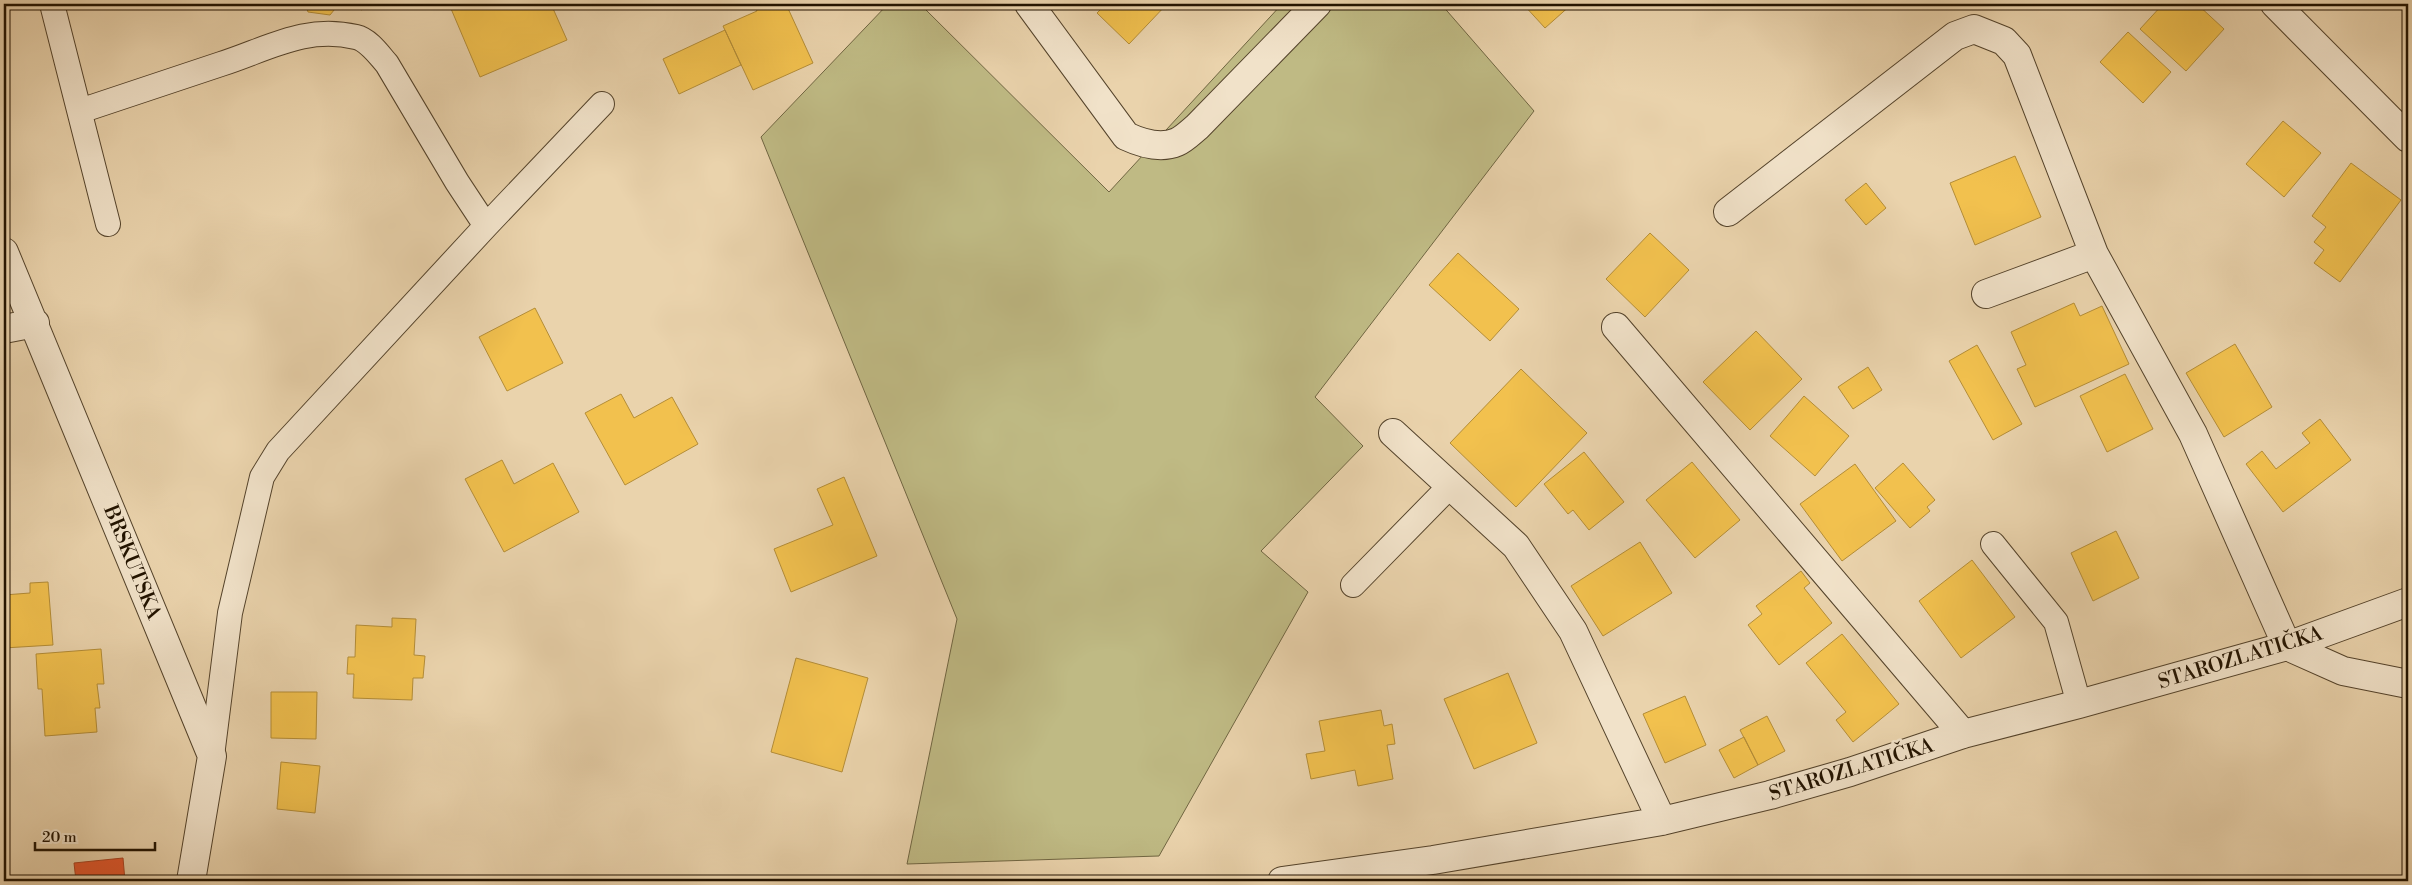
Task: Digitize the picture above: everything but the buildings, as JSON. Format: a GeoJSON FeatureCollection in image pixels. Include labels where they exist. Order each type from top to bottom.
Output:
{"type":"FeatureCollection","features":[{"type":"Feature","properties":{"kind":"street"},"geometry":{"type":"LineString","coordinates":[[1029,4],[1126,136],[1138,142],[1156,145],[1178,142],[1196,127],[1316,4]]}},
{"type":"Feature","properties":{"kind":"street"},"geometry":{"type":"LineString","coordinates":[[2275,4],[2408,138]]}},
{"type":"Feature","properties":{"kind":"street"},"geometry":{"type":"LineString","coordinates":[[1728,212],[1954,36],[1974,29],[2004,41],[2017,55],[2094,254],[2193,434],[2287,646],[2343,671],[2408,684]]}},
{"type":"Feature","properties":{"kind":"street","name":"BRSKUTSKA"},"geometry":{"type":"LineString","coordinates":[[4,252],[35,323],[212,756]]}},
{"type":"Feature","properties":{"kind":"street"},"geometry":{"type":"LineString","coordinates":[[1986,294],[2094,254]]}},
{"type":"Feature","properties":{"kind":"street"},"geometry":{"type":"LineString","coordinates":[[4,329],[35,323]]}},
{"type":"Feature","properties":{"kind":"street"},"geometry":{"type":"LineString","coordinates":[[1616,327],[1963,734]]}},
{"type":"Feature","properties":{"kind":"street"},"geometry":{"type":"LineString","coordinates":[[1393,433],[1516,546],[1573,631],[1662,821]]}},
{"type":"Feature","properties":{"kind":"street","name":"STAROZLATIČKA"},"geometry":{"type":"LineString","coordinates":[[1282,881],[1433,860],[1662,821],[1770,795],[1850,772],[1963,734],[2287,646],[2408,602]]}},
{"type":"Feature","properties":{"kind":"street"},"geometry":{"type":"LineString","coordinates":[[191,881],[212,756]]}},
{"type":"Feature","properties":{"kind":"lane"},"geometry":{"type":"LineString","coordinates":[[52,4],[108,224]]}},
{"type":"Feature","properties":{"kind":"lane"},"geometry":{"type":"LineString","coordinates":[[80,111],[233,60],[287,39],[323,33],[359,37],[373,48],[387,64],[457,182],[486,226]]}},
{"type":"Feature","properties":{"kind":"lane"},"geometry":{"type":"LineString","coordinates":[[212,756],[230,613],[262,476],[278,451],[486,226],[602,104]]}},
{"type":"Feature","properties":{"kind":"lane"},"geometry":{"type":"LineString","coordinates":[[1353,585],[1450,486]]}},
{"type":"Feature","properties":{"kind":"lane"},"geometry":{"type":"LineString","coordinates":[[1994,544],[2056,622],[2079,704]]}},
{"type":"Feature","properties":{"kind":"shaded area"},"geometry":{"type":"Polygon","coordinates":[[[888,4],[920,4],[1109,192],[1282,4],[1441,4],[1534,111],[1315,397],[1363,446],[1261,551],[1308,592],[1159,856],[907,864],[957,619],[761,137],[888,4]]]}}]}
